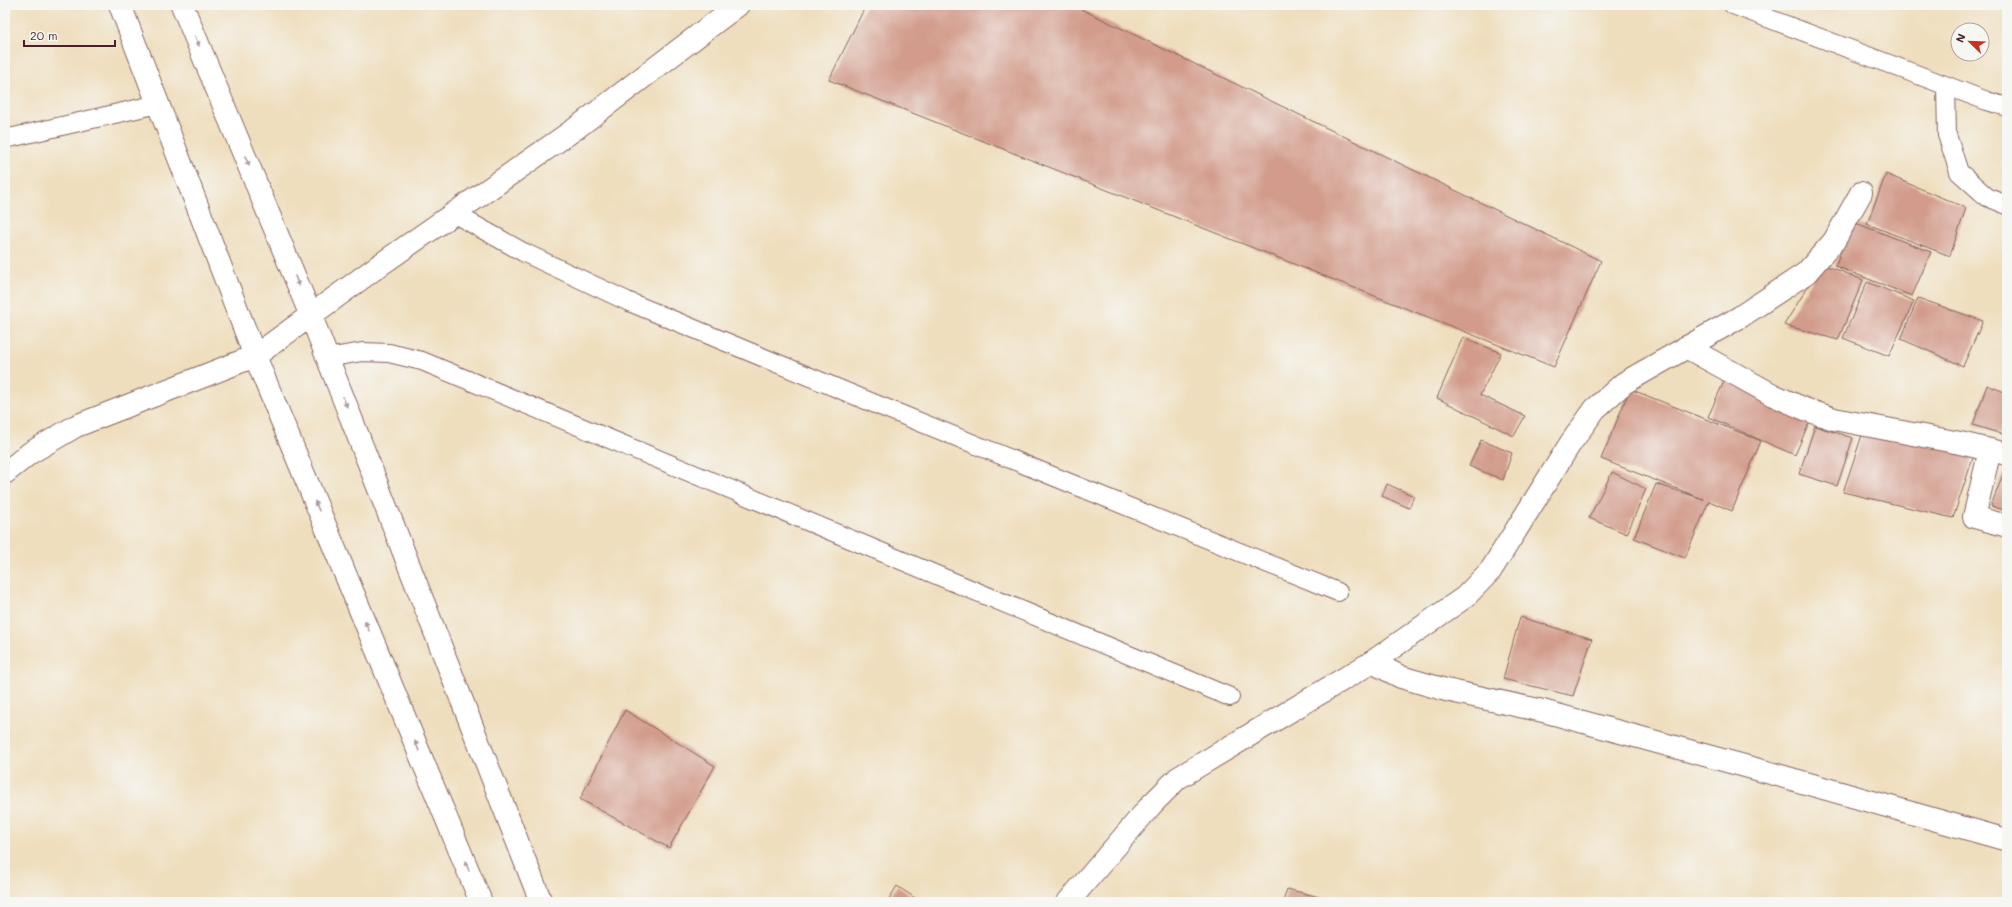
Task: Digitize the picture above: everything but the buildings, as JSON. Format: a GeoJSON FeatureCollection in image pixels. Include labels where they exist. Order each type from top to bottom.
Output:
{"type":"FeatureCollection","features":[{"type":"Feature","properties":{"kind":"main road"},"geometry":{"type":"LineString","coordinates":[[120,5],[255,356],[482,902]]}},
{"type":"Feature","properties":{"kind":"main road"},"geometry":{"type":"LineString","coordinates":[[182,5],[311,316],[542,902]]}},
{"type":"Feature","properties":{"kind":"main road"},"geometry":{"type":"LineString","coordinates":[[5,473],[30,453],[76,426],[255,356],[452,214],[575,129],[738,5]]}},
{"type":"Feature","properties":{"kind":"main road"},"geometry":{"type":"LineString","coordinates":[[1068,902],[1152,804],[1178,778],[1372,662],[1465,597],[1491,570],[1570,444],[1595,409],[1624,382],[1740,317],[1806,273],[1834,241],[1861,193]]}},
{"type":"Feature","properties":{"kind":"main road"},"geometry":{"type":"LineString","coordinates":[[1686,347],[1773,394],[1807,410],[1834,419],[1999,452],[1974,517],[2007,526]]}},
{"type":"Feature","properties":{"kind":"main road"},"geometry":{"type":"LineString","coordinates":[[1372,662],[1401,677],[1446,690],[1558,715],[2007,840]]}},
{"type":"Feature","properties":{"kind":"lane"},"geometry":{"type":"LineString","coordinates":[[1733,5],[1946,86],[2007,107]]}},
{"type":"Feature","properties":{"kind":"lane"},"geometry":{"type":"LineString","coordinates":[[1946,86],[1947,135],[1959,172],[1987,197],[2007,205]]}},
{"type":"Feature","properties":{"kind":"lane"},"geometry":{"type":"LineString","coordinates":[[5,139],[158,104]]}},
{"type":"Feature","properties":{"kind":"lane"},"geometry":{"type":"LineString","coordinates":[[452,214],[523,252],[627,300],[873,403],[1338,592]]}},
{"type":"Feature","properties":{"kind":"lane"},"geometry":{"type":"LineString","coordinates":[[327,358],[362,352],[389,353],[422,361],[1230,697]]}}]}
